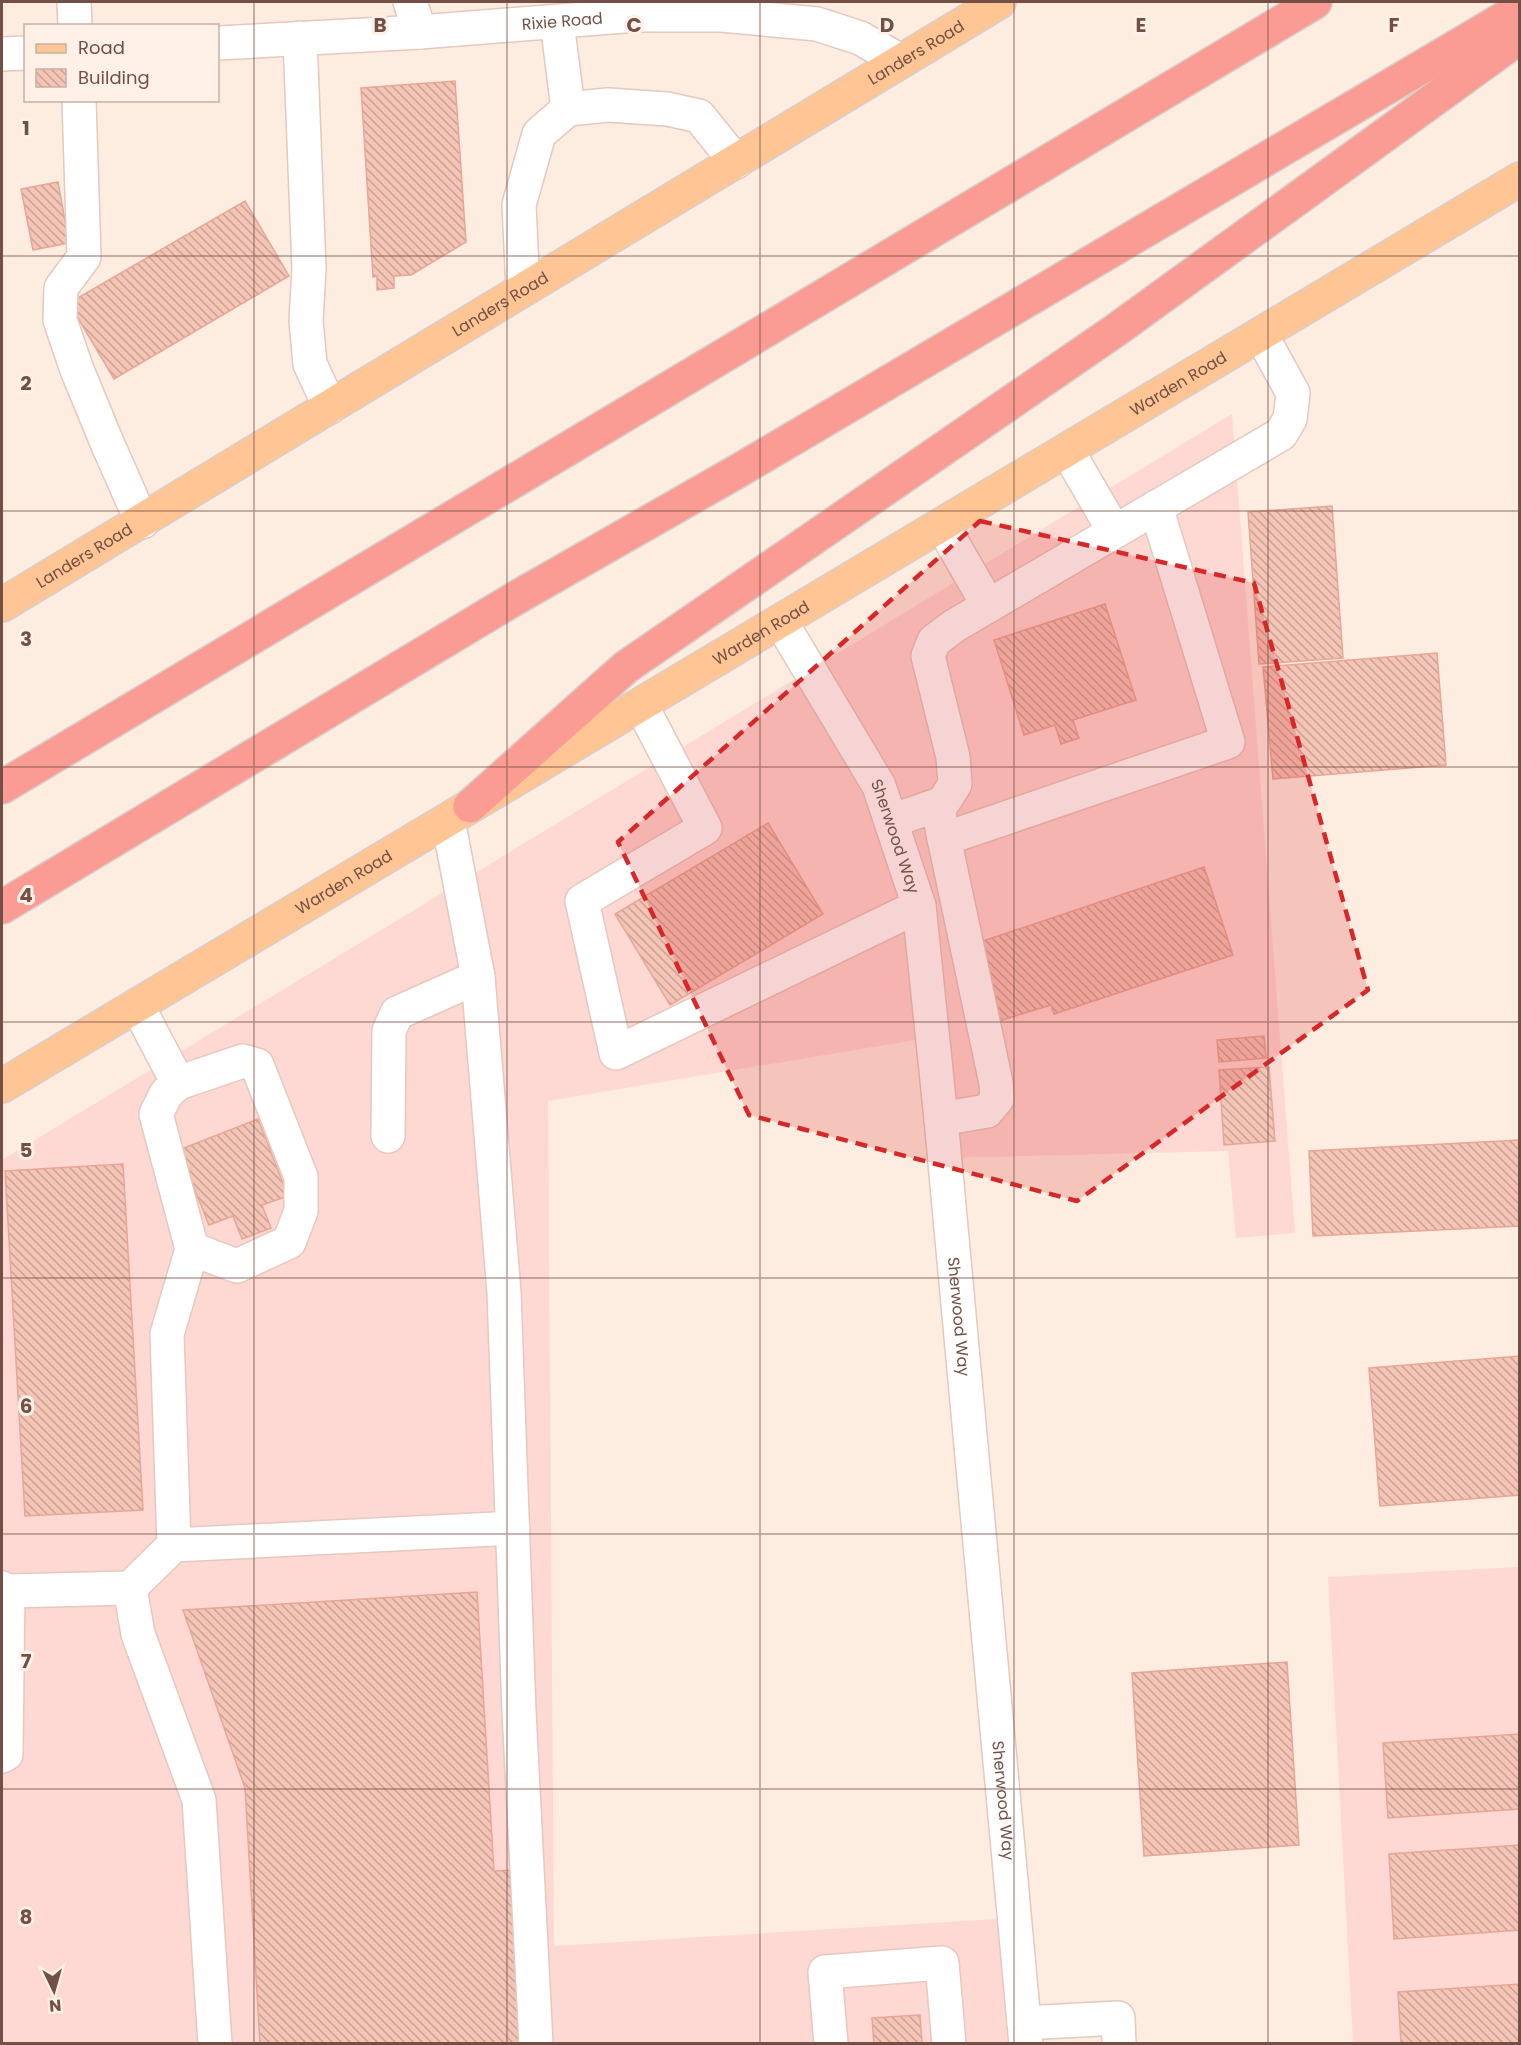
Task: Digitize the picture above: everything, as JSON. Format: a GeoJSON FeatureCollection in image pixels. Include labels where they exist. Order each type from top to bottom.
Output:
{"type":"FeatureCollection","features":[{"type":"Feature","properties":{"kind":"highway"},"geometry":{"type":"LineString","coordinates":[[2,787],[1315,2]]}},
{"type":"Feature","properties":{"kind":"highway"},"geometry":{"type":"LineString","coordinates":[[2,907],[521,595],[738,471],[1520,9]]}},
{"type":"Feature","properties":{"kind":"highway"},"geometry":{"type":"LineString","coordinates":[[459,813],[626,667],[1116,330],[1520,37]]}},
{"type":"Feature","properties":{"kind":"main road","name":"Landers Road"},"geometry":{"type":"LineString","coordinates":[[2,605],[736,162],[899,60],[999,2]]}},
{"type":"Feature","properties":{"kind":"main road","name":"Warden Road"},"geometry":{"type":"LineString","coordinates":[[2,1086],[1520,179]]}},
{"type":"Feature","properties":{"kind":"street"},"geometry":{"type":"LineString","coordinates":[[74,2],[75,24]]}},
{"type":"Feature","properties":{"kind":"street","name":"Rixie Road"},"geometry":{"type":"LineString","coordinates":[[219,43],[300,38],[415,17],[557,22],[606,10],[636,15],[722,15],[817,24],[860,38],[899,60]]}},
{"type":"Feature","properties":{"kind":"street"},"geometry":{"type":"LineString","coordinates":[[557,22],[568,109]]}},
{"type":"Feature","properties":{"kind":"street"},"geometry":{"type":"LineString","coordinates":[[300,38],[309,269],[306,320],[310,364],[330,406]]}},
{"type":"Feature","properties":{"kind":"street"},"geometry":{"type":"LineString","coordinates":[[2,54],[24,53]]}},
{"type":"Feature","properties":{"kind":"street"},"geometry":{"type":"LineString","coordinates":[[79,102],[84,256],[61,288],[60,320],[77,370],[142,522]]}},
{"type":"Feature","properties":{"kind":"street"},"geometry":{"type":"LineString","coordinates":[[523,289],[519,204],[539,134],[568,109],[608,105],[668,109],[699,116],[736,162]]}},
{"type":"Feature","properties":{"kind":"street"},"geometry":{"type":"LineString","coordinates":[[891,821],[943,803],[955,784],[953,757],[928,656],[934,641],[988,605],[1281,434],[1290,419],[1293,393],[1261,334]]}},
{"type":"Feature","properties":{"kind":"street"},"geometry":{"type":"LineString","coordinates":[[1067,450],[1114,531]]}},
{"type":"Feature","properties":{"kind":"street"},"geometry":{"type":"LineString","coordinates":[[944,839],[1227,742],[1156,507]]}},
{"type":"Feature","properties":{"kind":"street"},"geometry":{"type":"LineString","coordinates":[[942,525],[988,605]]}},
{"type":"Feature","properties":{"kind":"street","name":"Sherwood Way"},"geometry":{"type":"LineString","coordinates":[[781,622],[879,786],[919,906],[941,1119],[1025,2033]]}},
{"type":"Feature","properties":{"kind":"street"},"geometry":{"type":"LineString","coordinates":[[641,705],[705,828],[582,901],[616,1053],[919,906]]}},
{"type":"Feature","properties":{"kind":"street"},"geometry":{"type":"LineString","coordinates":[[937,805],[996,1083],[997,1099],[987,1111],[941,1119]]}},
{"type":"Feature","properties":{"kind":"street"},"geometry":{"type":"LineString","coordinates":[[459,813],[478,977],[504,1292],[519,1711],[536,2043]]}},
{"type":"Feature","properties":{"kind":"street"},"geometry":{"type":"LineString","coordinates":[[388,1136],[389,1031],[397,1013],[478,977]]}},
{"type":"Feature","properties":{"kind":"street"},"geometry":{"type":"LineString","coordinates":[[137,1005],[178,1083]]}},
{"type":"Feature","properties":{"kind":"street"},"geometry":{"type":"LineString","coordinates":[[174,1545],[167,1334],[192,1249],[156,1114],[166,1094],[178,1083],[243,1061],[257,1065],[301,1177],[300,1211],[289,1242],[237,1266],[192,1249]]}},
{"type":"Feature","properties":{"kind":"street"},"geometry":{"type":"LineString","coordinates":[[2,1756],[6,1754],[5,1590],[130,1588],[174,1545],[513,1528]]}},
{"type":"Feature","properties":{"kind":"street"},"geometry":{"type":"LineString","coordinates":[[130,1588],[138,1634],[199,1800],[215,2043]]}},
{"type":"Feature","properties":{"kind":"street"},"geometry":{"type":"LineString","coordinates":[[831,2043],[825,1972],[942,1963],[949,2043]]}},
{"type":"Feature","properties":{"kind":"street"},"geometry":{"type":"LineString","coordinates":[[1025,2033],[1118,2018],[1119,2043]]}},
{"type":"Feature","properties":{"kind":"highlighted area"},"geometry":{"type":"Polygon","coordinates":[[[980,521],[1254,583],[1368,990],[1077,1201],[749,1115],[618,842],[980,521]]]}},
{"type":"Feature","properties":{"kind":"shaded area"},"geometry":{"type":"Polygon","coordinates":[[[1232,414],[1295,1233],[1236,1238],[1228,1151],[944,1158],[933,1037],[548,1101],[554,1946],[1014,1918],[1031,2043],[2,2044],[2,1160],[1232,414]]]}},
{"type":"Feature","properties":{"kind":"shaded area"},"geometry":{"type":"Polygon","coordinates":[[[1519,1567],[1519,2043],[1353,2043],[1328,1577],[1519,1567]]]}},
{"type":"Feature","properties":{"kind":"building"},"geometry":{"type":"Polygon","coordinates":[[[455,81],[466,242],[411,275],[394,276],[394,288],[377,290],[377,276],[373,277],[361,88],[455,81]]]}},
{"type":"Feature","properties":{"kind":"building"},"geometry":{"type":"Polygon","coordinates":[[[58,182],[69,243],[33,250],[21,189],[58,182]]]}},
{"type":"Feature","properties":{"kind":"building"},"geometry":{"type":"Polygon","coordinates":[[[245,201],[289,276],[114,379],[69,303],[245,201]]]}},
{"type":"Feature","properties":{"kind":"building"},"geometry":{"type":"Polygon","coordinates":[[[1332,506],[1343,658],[1259,664],[1248,512],[1332,506]]]}},
{"type":"Feature","properties":{"kind":"building"},"geometry":{"type":"Polygon","coordinates":[[[1105,604],[1136,700],[1073,720],[1079,738],[1061,744],[1055,725],[1024,735],[994,640],[1105,604]]]}},
{"type":"Feature","properties":{"kind":"building"},"geometry":{"type":"Polygon","coordinates":[[[1437,653],[1446,765],[1273,779],[1263,667],[1437,653]]]}},
{"type":"Feature","properties":{"kind":"building"},"geometry":{"type":"Polygon","coordinates":[[[768,823],[823,914],[670,1005],[615,914],[768,823]]]}},
{"type":"Feature","properties":{"kind":"building"},"geometry":{"type":"Polygon","coordinates":[[[1204,867],[1233,955],[1054,1014],[1051,1005],[999,1021],[974,944],[1204,867]]]}},
{"type":"Feature","properties":{"kind":"building"},"geometry":{"type":"Polygon","coordinates":[[[1264,1036],[1266,1058],[1219,1062],[1217,1040],[1264,1036]]]}},
{"type":"Feature","properties":{"kind":"building"},"geometry":{"type":"Polygon","coordinates":[[[1269,1067],[1275,1141],[1224,1145],[1219,1070],[1269,1067]]]}},
{"type":"Feature","properties":{"kind":"building"},"geometry":{"type":"Polygon","coordinates":[[[258,1119],[288,1196],[262,1205],[271,1228],[242,1239],[233,1216],[209,1225],[179,1150],[258,1119]]]}},
{"type":"Feature","properties":{"kind":"building"},"geometry":{"type":"Polygon","coordinates":[[[1520,1140],[1520,1226],[1313,1236],[1309,1151],[1520,1140]]]}},
{"type":"Feature","properties":{"kind":"building"},"geometry":{"type":"Polygon","coordinates":[[[123,1164],[143,1510],[25,1516],[5,1171],[123,1164]]]}},
{"type":"Feature","properties":{"kind":"building"},"geometry":{"type":"Polygon","coordinates":[[[1520,1356],[1520,1495],[1380,1506],[1369,1368],[1520,1356]]]}},
{"type":"Feature","properties":{"kind":"building"},"geometry":{"type":"Polygon","coordinates":[[[477,1592],[494,1871],[515,1870],[525,2044],[260,2044],[245,1788],[183,1610],[477,1592]]]}},
{"type":"Feature","properties":{"kind":"building"},"geometry":{"type":"Polygon","coordinates":[[[1287,1662],[1299,1845],[1144,1856],[1132,1673],[1287,1662]]]}},
{"type":"Feature","properties":{"kind":"building"},"geometry":{"type":"Polygon","coordinates":[[[1520,1734],[1520,1809],[1388,1818],[1383,1743],[1520,1734]]]}},
{"type":"Feature","properties":{"kind":"building"},"geometry":{"type":"Polygon","coordinates":[[[1520,1845],[1520,1930],[1394,1939],[1389,1854],[1520,1845]]]}},
{"type":"Feature","properties":{"kind":"building"},"geometry":{"type":"Polygon","coordinates":[[[1520,1984],[1520,2044],[1401,2044],[1398,1992],[1520,1984]]]}},
{"type":"Feature","properties":{"kind":"building"},"geometry":{"type":"Polygon","coordinates":[[[920,2015],[922,2044],[874,2044],[872,2018],[920,2015]]]}}]}
